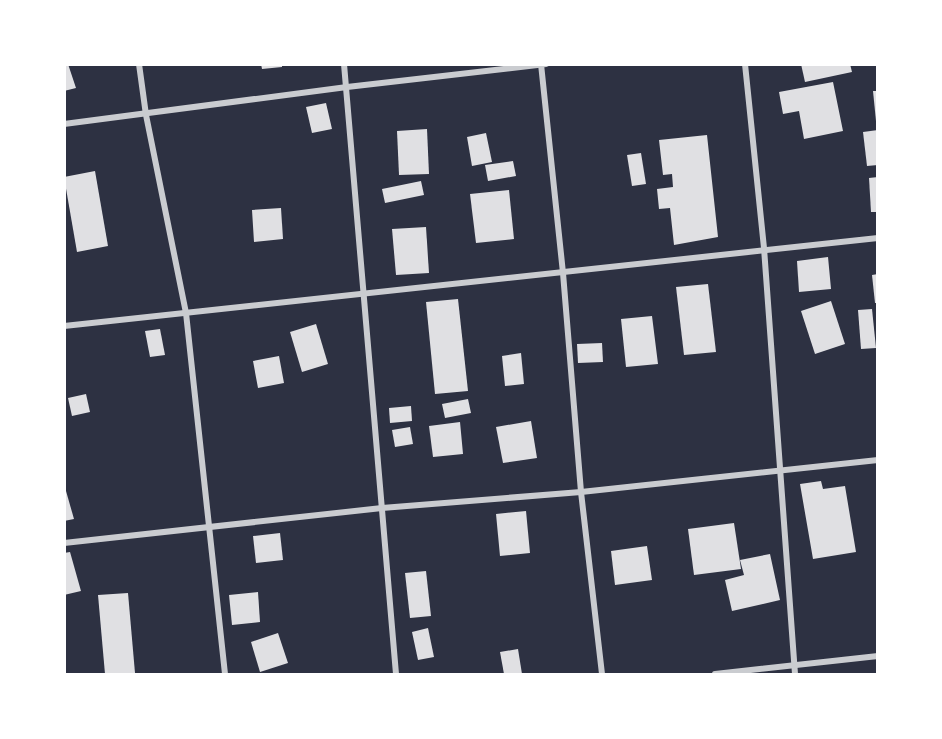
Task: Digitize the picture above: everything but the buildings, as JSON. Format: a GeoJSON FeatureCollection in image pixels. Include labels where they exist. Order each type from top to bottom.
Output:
{"type":"FeatureCollection","features":[{"type":"Feature","properties":{"kind":"street"},"geometry":{"type":"LineString","coordinates":[[139,64],[146,115],[186,313],[211,528],[225,675]]}},
{"type":"Feature","properties":{"kind":"street"},"geometry":{"type":"LineString","coordinates":[[344,64],[396,675]]}},
{"type":"Feature","properties":{"kind":"street"},"geometry":{"type":"LineString","coordinates":[[745,64],[764,248],[795,675]]}},
{"type":"Feature","properties":{"kind":"street"},"geometry":{"type":"LineString","coordinates":[[64,124],[347,87],[542,65],[563,273],[581,492],[602,675]]}},
{"type":"Feature","properties":{"kind":"street"},"geometry":{"type":"LineString","coordinates":[[64,326],[364,292],[563,273],[764,248],[878,238]]}},
{"type":"Feature","properties":{"kind":"street"},"geometry":{"type":"LineString","coordinates":[[64,543],[382,508],[581,492],[878,460]]}},
{"type":"Feature","properties":{"kind":"street"},"geometry":{"type":"LineString","coordinates":[[715,675],[878,656]]}}]}
